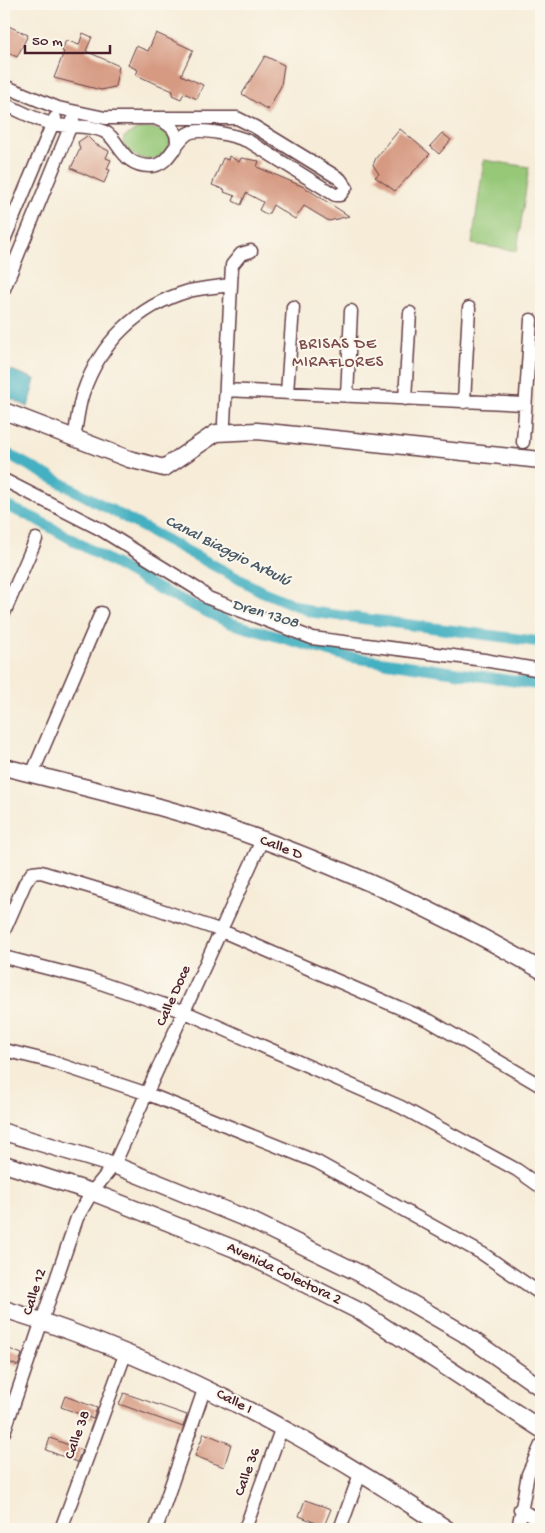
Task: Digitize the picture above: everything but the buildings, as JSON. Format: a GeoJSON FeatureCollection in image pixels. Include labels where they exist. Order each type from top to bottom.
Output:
{"type":"FeatureCollection","features":[{"type":"Feature","properties":{"kind":"street"},"geometry":{"type":"LineString","coordinates":[[4,86],[58,108],[105,118],[242,119],[340,178],[346,186],[340,195],[335,195],[261,148],[231,135],[192,132],[186,134],[163,162],[152,166],[138,164],[131,161],[105,132],[95,128],[52,124],[4,104]]}},
{"type":"Feature","properties":{"kind":"street"},"geometry":{"type":"LineString","coordinates":[[4,240],[58,108]]}},
{"type":"Feature","properties":{"kind":"street"},"geometry":{"type":"LineString","coordinates":[[4,289],[8,266],[18,252],[76,113]]}},
{"type":"Feature","properties":{"kind":"street"},"geometry":{"type":"LineString","coordinates":[[116,146],[117,131],[130,118]]}},
{"type":"Feature","properties":{"kind":"street"},"geometry":{"type":"LineString","coordinates":[[150,118],[163,122],[176,131],[178,137],[176,148]]}},
{"type":"Feature","properties":{"kind":"street"},"geometry":{"type":"LineString","coordinates":[[4,246],[18,252]]}},
{"type":"Feature","properties":{"kind":"street"},"geometry":{"type":"LineString","coordinates":[[224,423],[230,285],[234,261],[241,254],[251,251]]}},
{"type":"Feature","properties":{"kind":"street"},"geometry":{"type":"LineString","coordinates":[[74,438],[86,387],[103,352],[118,332],[142,312],[173,296],[190,291],[230,285]]}},
{"type":"Feature","properties":{"kind":"street"},"geometry":{"type":"LineString","coordinates":[[287,393],[293,307]]}},
{"type":"Feature","properties":{"kind":"street"},"geometry":{"type":"LineString","coordinates":[[464,402],[468,308]]}},
{"type":"Feature","properties":{"kind":"street"},"geometry":{"type":"LineString","coordinates":[[347,396],[351,311]]}},
{"type":"Feature","properties":{"kind":"street"},"geometry":{"type":"LineString","coordinates":[[405,399],[410,313]]}},
{"type":"Feature","properties":{"kind":"street"},"geometry":{"type":"LineString","coordinates":[[523,442],[531,320]]}},
{"type":"Feature","properties":{"kind":"street"},"geometry":{"type":"LineString","coordinates":[[226,390],[525,404]]}},
{"type":"Feature","properties":{"kind":"street"},"geometry":{"type":"LineString","coordinates":[[4,411],[130,459],[164,468],[216,433],[257,431],[541,460]]}},
{"type":"Feature","properties":{"kind":"street"},"geometry":{"type":"LineString","coordinates":[[4,480],[100,529],[199,590],[208,598],[312,638],[484,660],[541,670]]}},
{"type":"Feature","properties":{"kind":"street"},"geometry":{"type":"LineString","coordinates":[[4,613],[36,540]]}},
{"type":"Feature","properties":{"kind":"street"},"geometry":{"type":"LineString","coordinates":[[32,774],[101,612]]}},
{"type":"Feature","properties":{"kind":"street","name":"Calle D"},"geometry":{"type":"LineString","coordinates":[[4,767],[135,800],[262,840],[392,893],[491,941],[541,970]]}},
{"type":"Feature","properties":{"kind":"street","name":"Calle Doce"},"geometry":{"type":"LineString","coordinates":[[114,1165],[148,1094],[262,840]]}},
{"type":"Feature","properties":{"kind":"street"},"geometry":{"type":"LineString","coordinates":[[4,931],[25,883],[32,873],[41,872],[222,931],[430,1021],[541,1086]]}},
{"type":"Feature","properties":{"kind":"street"},"geometry":{"type":"LineString","coordinates":[[4,957],[89,979],[185,1012],[400,1107],[517,1170],[541,1187]]}},
{"type":"Feature","properties":{"kind":"street"},"geometry":{"type":"LineString","coordinates":[[4,1050],[49,1061],[148,1094],[317,1162],[483,1254],[541,1294]]}},
{"type":"Feature","properties":{"kind":"street"},"geometry":{"type":"LineString","coordinates":[[4,1132],[114,1165],[240,1216],[359,1272],[463,1333],[541,1388]]}},
{"type":"Feature","properties":{"kind":"street","name":"Avenida Colectora 2"},"geometry":{"type":"LineString","coordinates":[[4,1164],[92,1192],[235,1248],[363,1313],[541,1429]]}},
{"type":"Feature","properties":{"kind":"street","name":"Calle 12"},"geometry":{"type":"LineString","coordinates":[[4,1432],[77,1218],[92,1192],[114,1165]]}},
{"type":"Feature","properties":{"kind":"street","name":"Calle I"},"geometry":{"type":"LineString","coordinates":[[4,1309],[43,1321],[126,1352],[205,1387],[282,1427],[360,1474],[439,1527]]}},
{"type":"Feature","properties":{"kind":"street","name":"Calle 38"},"geometry":{"type":"LineString","coordinates":[[61,1529],[126,1352]]}},
{"type":"Feature","properties":{"kind":"street"},"geometry":{"type":"LineString","coordinates":[[156,1529],[205,1387]]}},
{"type":"Feature","properties":{"kind":"street","name":"Calle 36"},"geometry":{"type":"LineString","coordinates":[[245,1529],[282,1427]]}},
{"type":"Feature","properties":{"kind":"street"},"geometry":{"type":"LineString","coordinates":[[518,1529],[520,1509],[528,1474],[541,1445]]}},
{"type":"Feature","properties":{"kind":"street"},"geometry":{"type":"LineString","coordinates":[[340,1529],[360,1474]]}},
{"type":"Feature","properties":{"kind":"street"},"geometry":{"type":"LineString","coordinates":[[520,1509],[541,1522]]}},
{"type":"Feature","properties":{"kind":"green space"},"geometry":{"type":"Polygon","coordinates":[[[153,128],[166,133],[171,141],[164,155],[147,159],[137,157],[123,145],[124,137],[138,129],[153,128]]]}},
{"type":"Feature","properties":{"kind":"green space"},"geometry":{"type":"Polygon","coordinates":[[[484,160],[529,167],[517,251],[472,244],[484,160]]]}},
{"type":"Feature","properties":{"kind":"water"},"geometry":{"type":"Polygon","coordinates":[[[11,370],[35,379],[28,407],[4,395],[6,374],[11,370]]]}},
{"type":"Feature","properties":{"kind":"waterway","name":"Canal Biaggio Arbulú"},"geometry":{"type":"LineString","coordinates":[[4,452],[261,591],[312,612],[541,642]]}},
{"type":"Feature","properties":{"kind":"waterway","name":"Dren 1308"},"geometry":{"type":"LineString","coordinates":[[4,505],[36,519],[159,589],[230,623],[349,657],[541,685]]}},
{"type":"Feature","properties":{"kind":"district","name":"BRISAS DE MIRAFLORES"},"geometry":{"type":"Point","coordinates":[338,354]}}]}
